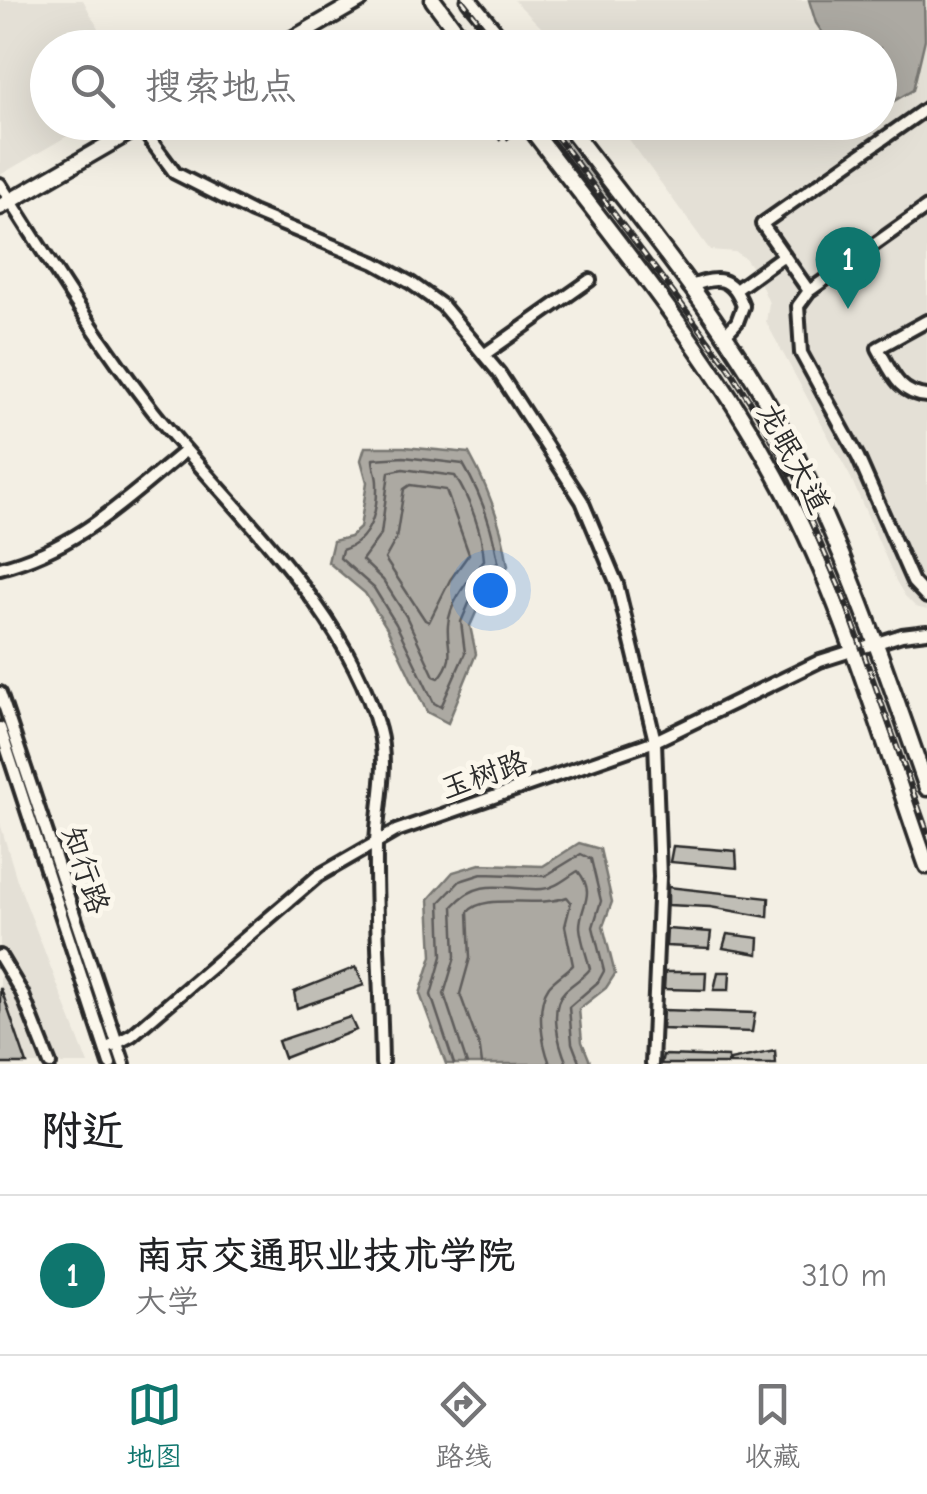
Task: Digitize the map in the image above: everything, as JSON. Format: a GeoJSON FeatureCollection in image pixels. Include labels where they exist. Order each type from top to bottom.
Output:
{"type":"FeatureCollection","features":[{"type":"Feature","properties":{"kind":"main road"},"geometry":{"type":"LineString","coordinates":[[309,30],[360,0]]}},
{"type":"Feature","properties":{"kind":"main road"},"geometry":{"type":"LineString","coordinates":[[433,0],[456,30]]}},
{"type":"Feature","properties":{"kind":"main road"},"geometry":{"type":"LineString","coordinates":[[469,0],[493,30]]}},
{"type":"Feature","properties":{"kind":"main road"},"geometry":{"type":"LineString","coordinates":[[5,204],[116,140]]}},
{"type":"Feature","properties":{"kind":"main road","name":"龙眠大道"},"geometry":{"type":"LineString","coordinates":[[541,140],[740,410],[779,480],[851,651],[927,866]]}},
{"type":"Feature","properties":{"kind":"main road","name":"龙眠大道"},"geometry":{"type":"LineString","coordinates":[[578,140],[690,287],[762,392],[843,553],[927,788]]}},
{"type":"Feature","properties":{"kind":"street"},"geometry":{"type":"LineString","coordinates":[[897,129],[927,108]]}},
{"type":"Feature","properties":{"kind":"street"},"geometry":{"type":"LineString","coordinates":[[154,140],[174,173],[202,189],[376,263],[443,306],[485,354],[582,501],[617,584],[655,741],[660,877],[652,1064]]}},
{"type":"Feature","properties":{"kind":"street"},"geometry":{"type":"LineString","coordinates":[[809,291],[762,224],[881,140]]}},
{"type":"Feature","properties":{"kind":"street"},"geometry":{"type":"LineString","coordinates":[[0,184],[5,204],[185,451],[247,519],[338,634],[368,694],[381,736],[376,842],[382,1064]]}},
{"type":"Feature","properties":{"kind":"street"},"geometry":{"type":"LineString","coordinates":[[927,207],[809,291],[798,306],[801,353],[858,456],[918,590],[927,597]]}},
{"type":"Feature","properties":{"kind":"street"},"geometry":{"type":"LineString","coordinates":[[737,289],[784,256]]}},
{"type":"Feature","properties":{"kind":"street"},"geometry":{"type":"LineString","coordinates":[[485,354],[590,280]]}},
{"type":"Feature","properties":{"kind":"street"},"geometry":{"type":"LineString","coordinates":[[690,287],[707,280],[723,280],[737,289],[743,306],[737,322],[724,336]]}},
{"type":"Feature","properties":{"kind":"street"},"geometry":{"type":"LineString","coordinates":[[927,321],[878,348],[900,388],[927,396]]}},
{"type":"Feature","properties":{"kind":"street"},"geometry":{"type":"LineString","coordinates":[[0,568],[88,531],[185,451]]}},
{"type":"Feature","properties":{"kind":"street","name":"玉树路"},"geometry":{"type":"LineString","coordinates":[[112,1047],[318,876],[396,831],[655,741],[820,660],[927,632]]}},
{"type":"Feature","properties":{"kind":"street","name":"知行路"},"geometry":{"type":"LineString","coordinates":[[0,692],[112,1047],[110,1064]]}},
{"type":"Feature","properties":{"kind":"street","name":"知行路"},"geometry":{"type":"LineString","coordinates":[[0,728],[112,1047],[124,1064]]}},
{"type":"Feature","properties":{"kind":"street"},"geometry":{"type":"LineString","coordinates":[[0,956],[22,993],[50,1064]]}},
{"type":"Feature","properties":{"kind":"shaded area"},"geometry":{"type":"Polygon","coordinates":[[[0,0],[83,0],[99,30],[30,30],[30,140],[61,140],[0,175],[0,0]]]}},
{"type":"Feature","properties":{"kind":"shaded area"},"geometry":{"type":"Polygon","coordinates":[[[514,0],[927,0],[927,610],[916,607],[896,581],[851,478],[766,322],[769,303],[757,275],[745,258],[735,252],[710,250],[629,140],[897,140],[897,30],[544,30],[514,0]]]}},
{"type":"Feature","properties":{"kind":"shaded area"},"geometry":{"type":"Polygon","coordinates":[[[0,823],[17,880],[88,1064],[0,1064],[0,823]]]}},
{"type":"Feature","properties":{"kind":"water"},"geometry":{"type":"Polygon","coordinates":[[[809,0],[924,0],[925,39],[913,90],[897,99],[897,30],[821,30],[809,0]]]}},
{"type":"Feature","properties":{"kind":"water"},"geometry":{"type":"Polygon","coordinates":[[[365,447],[469,453],[498,522],[508,566],[482,599],[470,626],[476,654],[448,723],[427,712],[387,628],[365,593],[328,562],[333,541],[350,537],[360,528],[367,482],[361,460],[365,447]]]}},
{"type":"Feature","properties":{"kind":"water"},"geometry":{"type":"Polygon","coordinates":[[[579,843],[600,849],[612,902],[603,926],[615,974],[606,988],[579,1009],[582,1042],[591,1064],[446,1064],[420,994],[432,956],[429,899],[453,872],[480,864],[543,866],[579,843]]]}},
{"type":"Feature","properties":{"kind":"building"},"geometry":{"type":"Polygon","coordinates":[[[554,140],[567,140],[611,199],[603,205],[554,140]]]}},
{"type":"Feature","properties":{"kind":"building"},"geometry":{"type":"Polygon","coordinates":[[[673,846],[736,851],[737,868],[670,862],[673,846]]]}},
{"type":"Feature","properties":{"kind":"building"},"geometry":{"type":"Polygon","coordinates":[[[668,887],[769,898],[768,917],[710,907],[668,905],[668,887]]]}},
{"type":"Feature","properties":{"kind":"building"},"geometry":{"type":"Polygon","coordinates":[[[667,929],[711,932],[709,948],[666,946],[667,929]]]}},
{"type":"Feature","properties":{"kind":"building"},"geometry":{"type":"Polygon","coordinates":[[[727,934],[759,938],[758,954],[723,948],[727,934]]]}},
{"type":"Feature","properties":{"kind":"building"},"geometry":{"type":"Polygon","coordinates":[[[356,967],[364,985],[297,1008],[294,992],[356,967]]]}},
{"type":"Feature","properties":{"kind":"building"},"geometry":{"type":"Polygon","coordinates":[[[665,972],[706,972],[705,990],[664,989],[665,972]]]}},
{"type":"Feature","properties":{"kind":"building"},"geometry":{"type":"Polygon","coordinates":[[[718,972],[730,972],[729,990],[714,990],[718,972]]]}},
{"type":"Feature","properties":{"kind":"building"},"geometry":{"type":"Polygon","coordinates":[[[1,989],[27,1064],[0,1064],[1,989]]]}},
{"type":"Feature","properties":{"kind":"building"},"geometry":{"type":"Polygon","coordinates":[[[663,1010],[755,1013],[752,1032],[662,1029],[663,1010]]]}},
{"type":"Feature","properties":{"kind":"building"},"geometry":{"type":"Polygon","coordinates":[[[350,1017],[356,1030],[284,1058],[278,1041],[350,1017]]]}},
{"type":"Feature","properties":{"kind":"building"},"geometry":{"type":"Polygon","coordinates":[[[775,1051],[776,1064],[730,1064],[730,1060],[775,1051]]]}},
{"type":"Feature","properties":{"kind":"building"},"geometry":{"type":"Polygon","coordinates":[[[663,1055],[728,1057],[728,1064],[661,1064],[663,1055]]]}},
{"type":"Feature","properties":{"kind":"railway"},"geometry":{"type":"LineString","coordinates":[[462,0],[486,30]]}},
{"type":"Feature","properties":{"kind":"railway"},"geometry":{"type":"LineString","coordinates":[[559,140],[729,368],[765,426],[844,598],[927,831]]}},
{"type":"Feature","properties":{"kind":"place","name":"南京交通职业技术学院"},"geometry":{"type":"Point","coordinates":[848,309]}}]}
